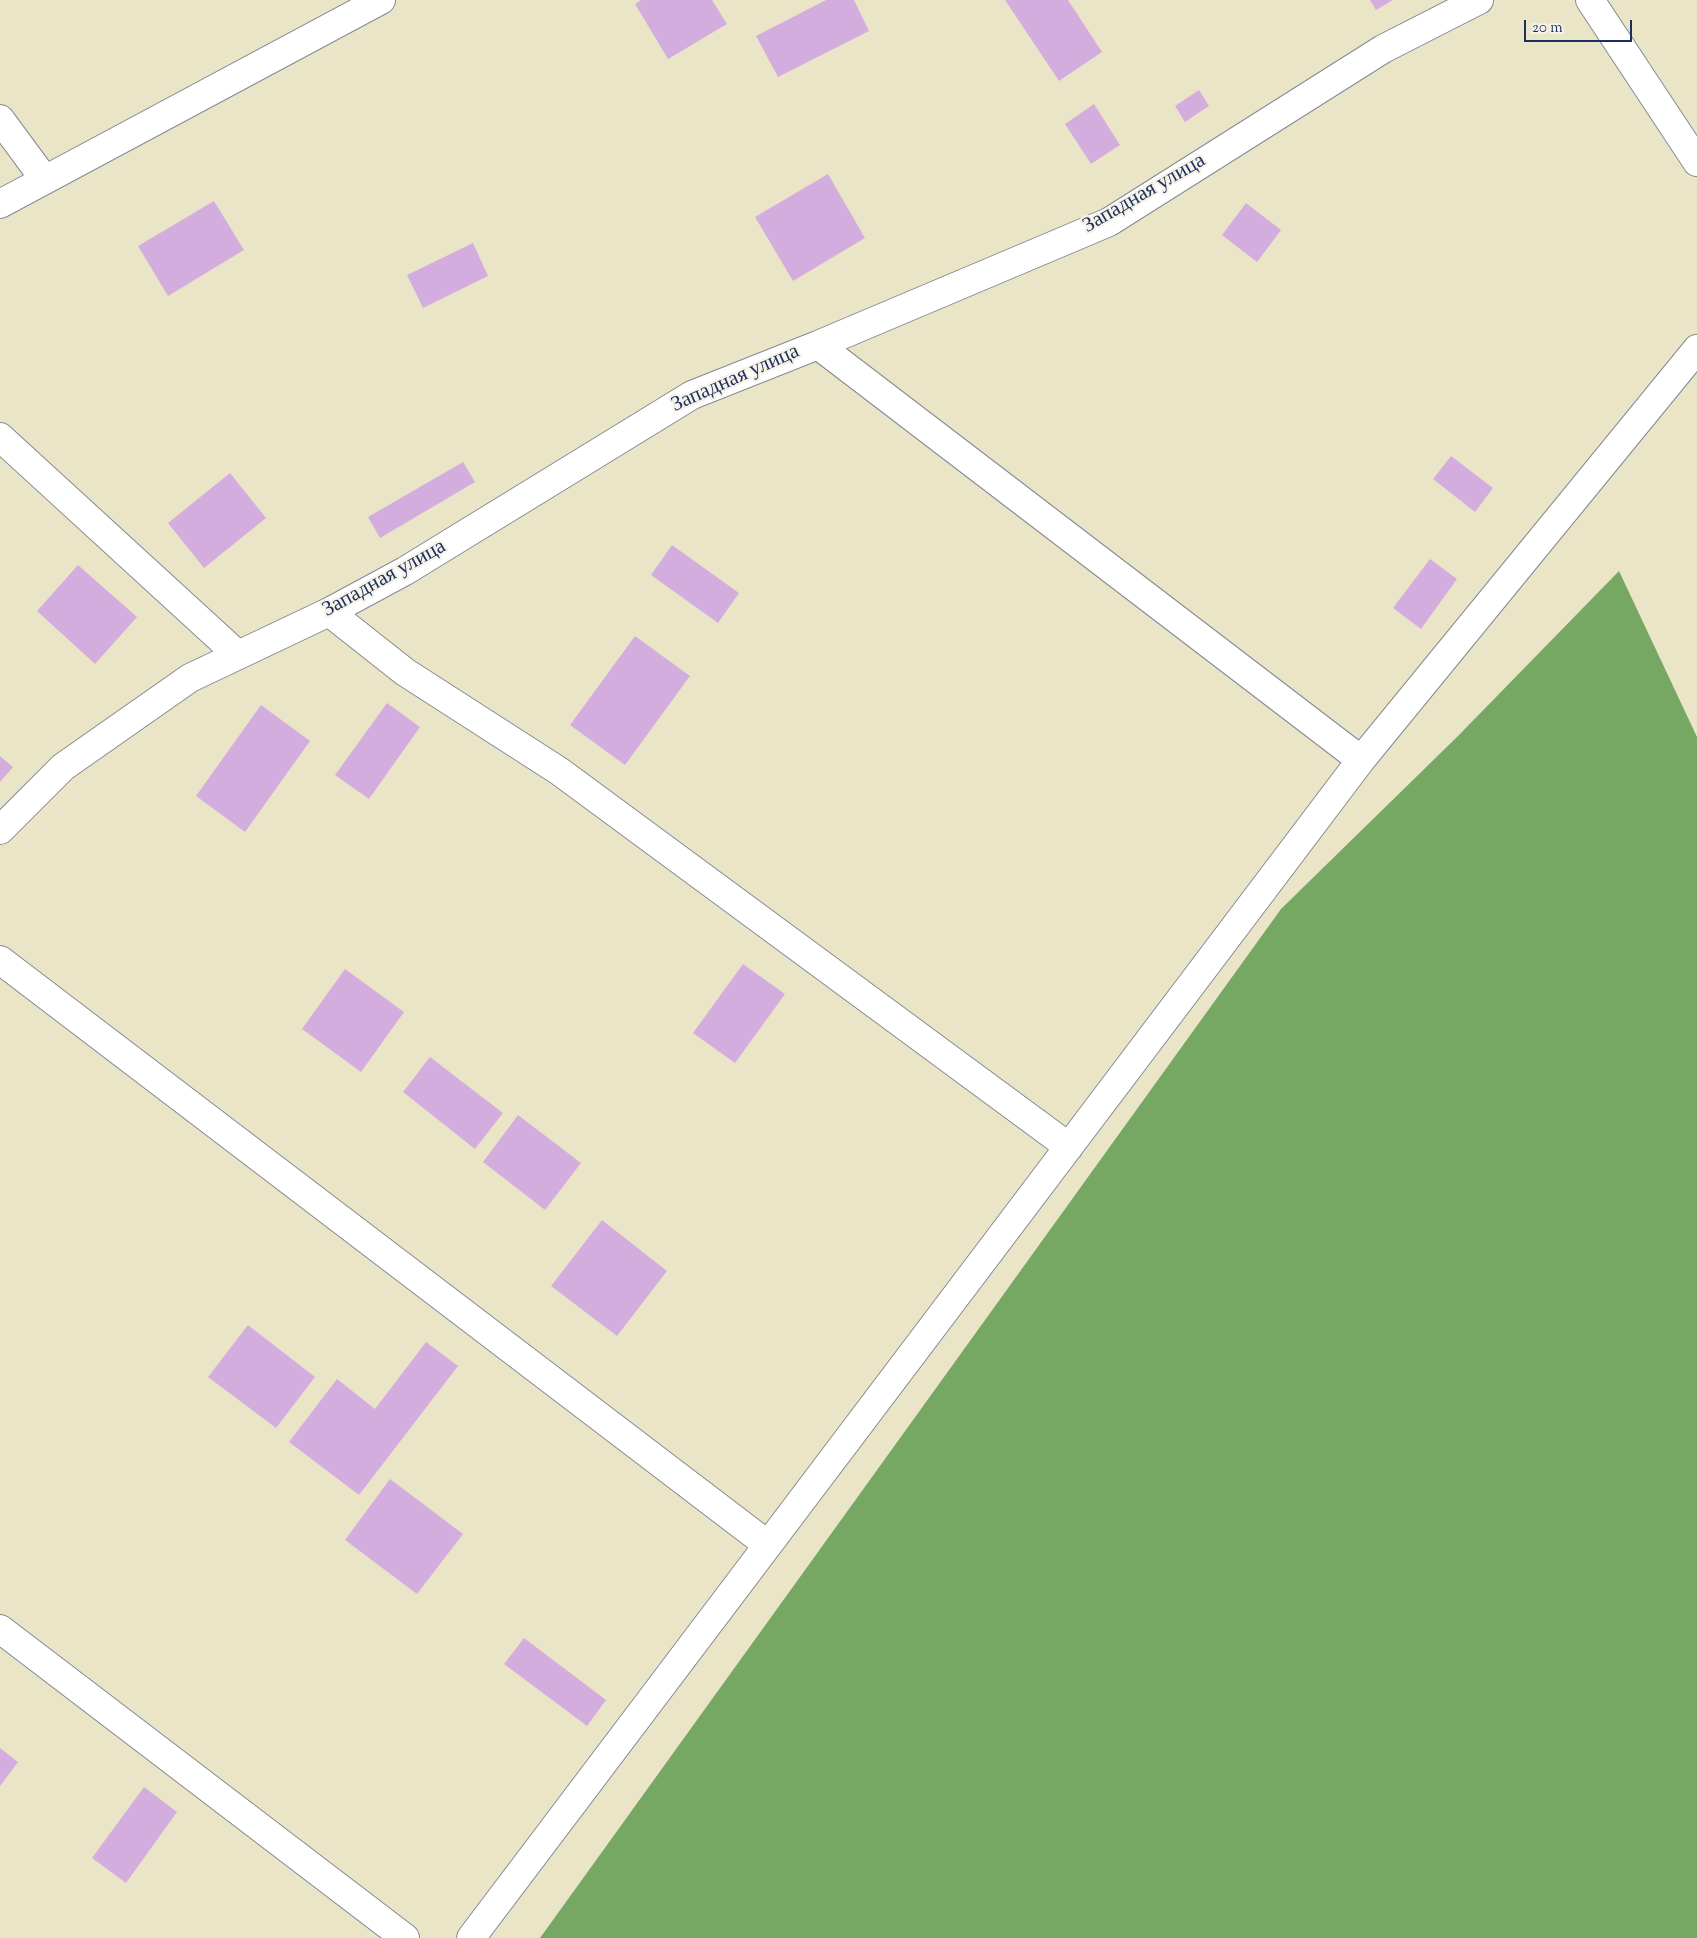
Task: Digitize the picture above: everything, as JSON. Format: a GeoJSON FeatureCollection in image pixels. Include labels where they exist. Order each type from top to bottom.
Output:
{"type":"FeatureCollection","features":[{"type":"Feature","properties":{"kind":"street"},"geometry":{"type":"LineString","coordinates":[[0,204],[381,0]]}},
{"type":"Feature","properties":{"kind":"street","name":"Западная улица"},"geometry":{"type":"LineString","coordinates":[[0,830],[63,767],[190,678],[329,612],[405,571],[692,395],[818,345],[1109,222],[1383,49],[1479,0]]}},
{"type":"Feature","properties":{"kind":"street"},"geometry":{"type":"LineString","coordinates":[[1590,0],[1697,162]]}},
{"type":"Feature","properties":{"kind":"street"},"geometry":{"type":"LineString","coordinates":[[0,119],[45,180]]}},
{"type":"Feature","properties":{"kind":"street"},"geometry":{"type":"LineString","coordinates":[[818,345],[1360,760]]}},
{"type":"Feature","properties":{"kind":"street"},"geometry":{"type":"LineString","coordinates":[[471,1938],[1360,760],[1697,349]]}},
{"type":"Feature","properties":{"kind":"street"},"geometry":{"type":"LineString","coordinates":[[0,437],[238,655]]}},
{"type":"Feature","properties":{"kind":"street"},"geometry":{"type":"LineString","coordinates":[[329,612],[405,672],[559,771],[1069,1147]]}},
{"type":"Feature","properties":{"kind":"street"},"geometry":{"type":"LineString","coordinates":[[0,960],[768,1545]]}},
{"type":"Feature","properties":{"kind":"street"},"geometry":{"type":"LineString","coordinates":[[0,1630],[406,1938]]}},
{"type":"Feature","properties":{"kind":"green space"},"geometry":{"type":"Polygon","coordinates":[[[1619,571],[1697,737],[1697,1938],[540,1938],[1281,909],[1458,736],[1619,571]]]}},
{"type":"Feature","properties":{"kind":"building"},"geometry":{"type":"Polygon","coordinates":[[[641,0],[712,0],[727,24],[668,59],[635,4],[641,0]]]}},
{"type":"Feature","properties":{"kind":"building"},"geometry":{"type":"Polygon","coordinates":[[[826,0],[854,0],[869,31],[778,77],[756,36],[826,0]]]}},
{"type":"Feature","properties":{"kind":"building"},"geometry":{"type":"Polygon","coordinates":[[[1005,0],[1068,0],[1102,52],[1059,81],[1005,0]]]}},
{"type":"Feature","properties":{"kind":"building"},"geometry":{"type":"Polygon","coordinates":[[[1370,0],[1393,0],[1376,10],[1370,0]]]}},
{"type":"Feature","properties":{"kind":"building"},"geometry":{"type":"Polygon","coordinates":[[[1199,90],[1209,106],[1185,122],[1175,106],[1199,90]]]}},
{"type":"Feature","properties":{"kind":"building"},"geometry":{"type":"Polygon","coordinates":[[[1094,104],[1120,145],[1091,164],[1065,124],[1094,104]]]}},
{"type":"Feature","properties":{"kind":"building"},"geometry":{"type":"Polygon","coordinates":[[[828,174],[865,238],[793,281],[755,217],[828,174]]]}},
{"type":"Feature","properties":{"kind":"building"},"geometry":{"type":"Polygon","coordinates":[[[214,201],[244,250],[168,296],[138,246],[214,201]]]}},
{"type":"Feature","properties":{"kind":"building"},"geometry":{"type":"Polygon","coordinates":[[[1246,203],[1281,230],[1257,262],[1222,235],[1246,203]]]}},
{"type":"Feature","properties":{"kind":"building"},"geometry":{"type":"Polygon","coordinates":[[[473,243],[488,276],[423,308],[407,275],[473,243]]]}},
{"type":"Feature","properties":{"kind":"building"},"geometry":{"type":"Polygon","coordinates":[[[1451,456],[1493,488],[1475,512],[1433,479],[1451,456]]]}},
{"type":"Feature","properties":{"kind":"building"},"geometry":{"type":"Polygon","coordinates":[[[463,462],[475,482],[380,538],[368,517],[463,462]]]}},
{"type":"Feature","properties":{"kind":"building"},"geometry":{"type":"Polygon","coordinates":[[[230,473],[266,518],[204,568],[168,523],[230,473]]]}},
{"type":"Feature","properties":{"kind":"building"},"geometry":{"type":"Polygon","coordinates":[[[672,545],[739,593],[718,623],[651,575],[672,545]]]}},
{"type":"Feature","properties":{"kind":"building"},"geometry":{"type":"Polygon","coordinates":[[[1430,559],[1457,579],[1421,629],[1393,608],[1430,559]]]}},
{"type":"Feature","properties":{"kind":"building"},"geometry":{"type":"Polygon","coordinates":[[[78,565],[137,617],[95,664],[37,611],[78,565]]]}},
{"type":"Feature","properties":{"kind":"building"},"geometry":{"type":"Polygon","coordinates":[[[635,636],[690,676],[625,765],[570,725],[635,636]]]}},
{"type":"Feature","properties":{"kind":"building"},"geometry":{"type":"Polygon","coordinates":[[[387,703],[420,727],[369,799],[335,775],[387,703]]]}},
{"type":"Feature","properties":{"kind":"building"},"geometry":{"type":"Polygon","coordinates":[[[261,705],[310,741],[245,832],[196,796],[261,705]]]}},
{"type":"Feature","properties":{"kind":"building"},"geometry":{"type":"Polygon","coordinates":[[[0,756],[13,767],[0,782],[0,756]]]}},
{"type":"Feature","properties":{"kind":"building"},"geometry":{"type":"Polygon","coordinates":[[[743,964],[785,994],[735,1063],[693,1033],[743,964]]]}},
{"type":"Feature","properties":{"kind":"building"},"geometry":{"type":"Polygon","coordinates":[[[345,969],[404,1012],[361,1072],[302,1029],[345,969]]]}},
{"type":"Feature","properties":{"kind":"building"},"geometry":{"type":"Polygon","coordinates":[[[430,1057],[503,1113],[475,1149],[403,1092],[430,1057]]]}},
{"type":"Feature","properties":{"kind":"building"},"geometry":{"type":"Polygon","coordinates":[[[518,1115],[581,1163],[545,1210],[483,1162],[518,1115]]]}},
{"type":"Feature","properties":{"kind":"building"},"geometry":{"type":"Polygon","coordinates":[[[602,1220],[667,1271],[617,1336],[551,1286],[602,1220]]]}},
{"type":"Feature","properties":{"kind":"building"},"geometry":{"type":"Polygon","coordinates":[[[248,1325],[315,1377],[276,1428],[208,1377],[248,1325]]]}},
{"type":"Feature","properties":{"kind":"building"},"geometry":{"type":"Polygon","coordinates":[[[426,1342],[458,1366],[359,1495],[289,1442],[337,1379],[375,1409],[426,1342]]]}},
{"type":"Feature","properties":{"kind":"building"},"geometry":{"type":"Polygon","coordinates":[[[390,1479],[463,1534],[417,1594],[345,1540],[390,1479]]]}},
{"type":"Feature","properties":{"kind":"building"},"geometry":{"type":"Polygon","coordinates":[[[524,1638],[606,1700],[587,1726],[504,1664],[524,1638]]]}},
{"type":"Feature","properties":{"kind":"building"},"geometry":{"type":"Polygon","coordinates":[[[0,1748],[18,1762],[0,1786],[0,1748]]]}},
{"type":"Feature","properties":{"kind":"building"},"geometry":{"type":"Polygon","coordinates":[[[144,1787],[177,1812],[126,1883],[92,1858],[144,1787]]]}}]}
